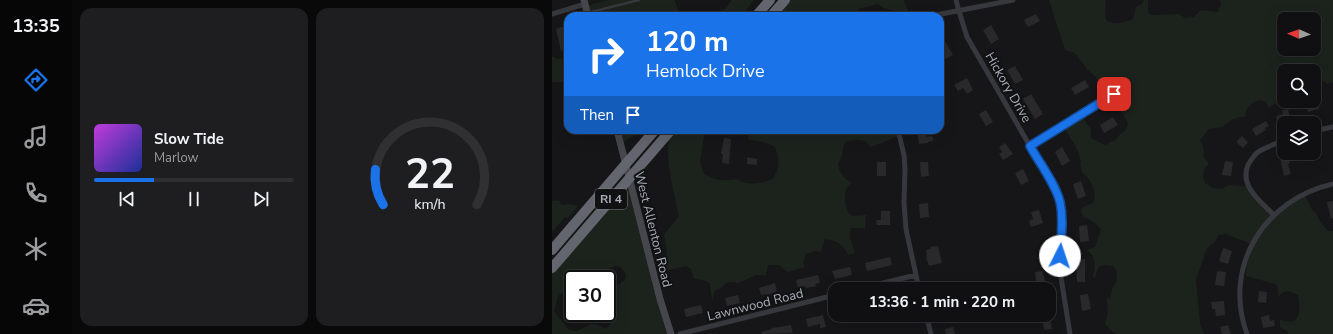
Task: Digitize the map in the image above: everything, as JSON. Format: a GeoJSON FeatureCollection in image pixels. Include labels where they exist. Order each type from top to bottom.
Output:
{"type":"FeatureCollection","features":[{"type":"Feature","properties":{"kind":"highway"},"geometry":{"type":"LineString","coordinates":[[760,12],[770,0]]}},
{"type":"Feature","properties":{"kind":"highway"},"geometry":{"type":"LineString","coordinates":[[774,12],[785,0]]}},
{"type":"Feature","properties":{"kind":"highway","name":"RI 4"},"geometry":{"type":"LineString","coordinates":[[552,250],[651,134]]}},
{"type":"Feature","properties":{"kind":"highway","name":"RI 4"},"geometry":{"type":"LineString","coordinates":[[552,268],[668,134]]}},
{"type":"Feature","properties":{"kind":"street","name":"Hickory Drive"},"geometry":{"type":"LineString","coordinates":[[956,0],[958,11],[967,37],[1053,186],[1060,201],[1062,222],[1060,256],[1061,278],[1070,334]]}},
{"type":"Feature","properties":{"kind":"street"},"geometry":{"type":"LineString","coordinates":[[944,14],[1012,0]]}},
{"type":"Feature","properties":{"kind":"street"},"geometry":{"type":"LineString","coordinates":[[552,14],[584,2],[586,12]]}},
{"type":"Feature","properties":{"kind":"street"},"geometry":{"type":"LineString","coordinates":[[1030,146],[1114,94]]}},
{"type":"Feature","properties":{"kind":"street"},"geometry":{"type":"LineString","coordinates":[[1321,130],[1333,127]]}},
{"type":"Feature","properties":{"kind":"street","name":"West Allenton Road"},"geometry":{"type":"LineString","coordinates":[[618,134],[660,299],[671,334]]}},
{"type":"Feature","properties":{"kind":"street"},"geometry":{"type":"LineString","coordinates":[[899,134],[904,155],[904,203],[906,229],[918,282]]}},
{"type":"Feature","properties":{"kind":"street"},"geometry":{"type":"LineString","coordinates":[[1274,215],[1251,190],[1246,173],[1250,161],[1258,152],[1277,143]]}},
{"type":"Feature","properties":{"kind":"street"},"geometry":{"type":"LineString","coordinates":[[1247,334],[1241,308],[1241,284],[1246,260],[1256,238],[1271,218],[1289,202],[1310,191],[1333,184]]}},
{"type":"Feature","properties":{"kind":"street"},"geometry":{"type":"LineString","coordinates":[[888,282],[916,275]]}},
{"type":"Feature","properties":{"kind":"street","name":"Lawnwood Road"},"geometry":{"type":"LineString","coordinates":[[680,334],[828,297]]}},
{"type":"Feature","properties":{"kind":"street"},"geometry":{"type":"LineString","coordinates":[[928,322],[931,334]]}},
{"type":"Feature","properties":{"kind":"lane"},"geometry":{"type":"LineString","coordinates":[[595,12],[640,0]]}},
{"type":"Feature","properties":{"kind":"shaded area"},"geometry":{"type":"Polygon","coordinates":[[[608,0],[674,0],[679,12],[589,12],[587,6],[608,0]]]}},
{"type":"Feature","properties":{"kind":"shaded area"},"geometry":{"type":"Polygon","coordinates":[[[732,0],[754,0],[744,12],[722,12],[732,0]]]}},
{"type":"Feature","properties":{"kind":"shaded area"},"geometry":{"type":"Polygon","coordinates":[[[784,0],[904,0],[908,12],[896,12],[883,8],[878,4],[858,9],[857,12],[774,12],[784,0]]]}},
{"type":"Feature","properties":{"kind":"shaded area"},"geometry":{"type":"Polygon","coordinates":[[[1049,0],[1105,0],[1106,20],[1112,23],[1123,23],[1133,19],[1136,7],[1142,4],[1144,0],[1148,0],[1148,13],[1152,15],[1179,14],[1185,18],[1194,17],[1201,10],[1218,12],[1221,5],[1220,0],[1333,0],[1333,82],[1327,84],[1321,79],[1321,64],[1277,64],[1277,104],[1269,108],[1265,102],[1261,100],[1255,102],[1248,107],[1245,116],[1233,119],[1222,127],[1209,129],[1200,140],[1203,146],[1204,158],[1209,163],[1204,169],[1203,177],[1205,183],[1213,188],[1222,189],[1229,185],[1251,187],[1255,194],[1276,214],[1305,195],[1312,210],[1316,213],[1321,223],[1328,231],[1333,231],[1333,334],[1288,334],[1287,331],[1280,327],[1280,320],[1291,321],[1296,320],[1298,317],[1298,295],[1293,292],[1285,292],[1280,294],[1278,297],[1278,289],[1276,284],[1246,276],[1247,264],[1254,245],[1226,234],[1218,235],[1215,242],[1207,248],[1196,280],[1200,324],[1204,334],[1115,334],[1105,324],[1108,312],[1106,299],[1110,298],[1113,287],[1117,281],[1117,271],[1113,266],[1103,265],[1098,268],[1095,277],[1093,277],[1095,266],[1094,259],[1087,250],[1095,247],[1101,230],[1093,222],[1083,217],[1081,210],[1083,207],[1093,203],[1095,195],[1091,182],[1082,172],[1078,151],[1063,126],[1082,116],[1091,130],[1091,138],[1105,145],[1116,140],[1120,134],[1126,130],[1128,123],[1117,103],[1107,97],[1096,77],[1087,69],[1075,53],[1065,50],[1049,0]]]}},
{"type":"Feature","properties":{"kind":"shaded area"},"geometry":{"type":"Polygon","coordinates":[[[552,56],[557,59],[564,58],[564,82],[552,82],[552,56]]]}},
{"type":"Feature","properties":{"kind":"shaded area"},"geometry":{"type":"Polygon","coordinates":[[[620,134],[636,134],[622,143],[620,134]]]}},
{"type":"Feature","properties":{"kind":"shaded area"},"geometry":{"type":"Polygon","coordinates":[[[670,134],[705,134],[700,163],[704,174],[720,180],[736,179],[745,183],[754,184],[773,179],[778,166],[778,156],[775,147],[764,142],[749,140],[747,134],[901,135],[871,147],[867,142],[862,140],[850,141],[844,144],[841,159],[838,163],[839,170],[847,180],[852,183],[849,185],[845,193],[846,206],[849,214],[853,216],[866,215],[865,228],[851,228],[850,231],[850,237],[855,253],[849,255],[839,244],[825,239],[821,252],[815,251],[806,254],[803,263],[805,267],[788,272],[779,265],[768,265],[766,275],[756,275],[738,283],[726,283],[721,288],[715,290],[712,300],[710,283],[703,280],[694,279],[691,269],[686,266],[656,273],[667,253],[664,234],[679,216],[670,173],[668,151],[670,134]]]}},
{"type":"Feature","properties":{"kind":"shaded area"},"geometry":{"type":"Polygon","coordinates":[[[627,181],[673,334],[552,334],[552,269],[627,181]]]}},
{"type":"Feature","properties":{"kind":"shaded area"},"geometry":{"type":"Polygon","coordinates":[[[552,201],[560,201],[561,205],[568,204],[578,206],[568,218],[565,217],[552,232],[552,201]]]}},
{"type":"Feature","properties":{"kind":"building"},"geometry":{"type":"Polygon","coordinates":[[[1036,14],[1040,21],[1028,27],[1024,20],[1036,14]]]}},
{"type":"Feature","properties":{"kind":"building"},"geometry":{"type":"Polygon","coordinates":[[[991,25],[999,39],[991,44],[983,30],[991,25]]]}},
{"type":"Feature","properties":{"kind":"building"},"geometry":{"type":"Polygon","coordinates":[[[564,26],[564,50],[561,51],[556,29],[564,26]]]}},
{"type":"Feature","properties":{"kind":"building"},"geometry":{"type":"Polygon","coordinates":[[[944,42],[953,55],[946,59],[944,56],[944,42]]]}},
{"type":"Feature","properties":{"kind":"building"},"geometry":{"type":"Polygon","coordinates":[[[1015,66],[1023,80],[1015,84],[1007,70],[1015,66]]]}},
{"type":"Feature","properties":{"kind":"building"},"geometry":{"type":"Polygon","coordinates":[[[967,78],[973,90],[967,94],[963,88],[958,91],[954,85],[967,78]]]}},
{"type":"Feature","properties":{"kind":"building"},"geometry":{"type":"Polygon","coordinates":[[[1085,80],[1089,87],[1075,95],[1071,88],[1085,80]]]}},
{"type":"Feature","properties":{"kind":"building"},"geometry":{"type":"Polygon","coordinates":[[[1031,94],[1043,114],[1035,119],[1023,99],[1031,94]]]}},
{"type":"Feature","properties":{"kind":"building"},"geometry":{"type":"Polygon","coordinates":[[[1307,108],[1319,108],[1319,109],[1308,112],[1307,108]]]}},
{"type":"Feature","properties":{"kind":"building"},"geometry":{"type":"Polygon","coordinates":[[[1288,109],[1290,116],[1277,116],[1277,120],[1276,116],[1283,114],[1282,110],[1288,109]]]}},
{"type":"Feature","properties":{"kind":"building"},"geometry":{"type":"Polygon","coordinates":[[[986,110],[993,122],[986,126],[979,114],[986,110]]]}},
{"type":"Feature","properties":{"kind":"building"},"geometry":{"type":"Polygon","coordinates":[[[1113,117],[1118,125],[1104,133],[1100,125],[1113,117]]]}},
{"type":"Feature","properties":{"kind":"building"},"geometry":{"type":"Polygon","coordinates":[[[1266,121],[1269,126],[1265,128],[1266,130],[1256,136],[1252,129],[1266,121]]]}},
{"type":"Feature","properties":{"kind":"building"},"geometry":{"type":"Polygon","coordinates":[[[917,134],[926,134],[927,137],[932,136],[934,140],[928,143],[919,144],[917,134]]]}},
{"type":"Feature","properties":{"kind":"building"},"geometry":{"type":"Polygon","coordinates":[[[1242,136],[1248,142],[1243,148],[1237,143],[1242,136]]]}},
{"type":"Feature","properties":{"kind":"building"},"geometry":{"type":"Polygon","coordinates":[[[724,138],[731,139],[729,164],[722,163],[723,154],[721,154],[724,138]]]}},
{"type":"Feature","properties":{"kind":"building"},"geometry":{"type":"Polygon","coordinates":[[[1005,143],[1013,154],[1003,160],[999,154],[1002,152],[999,147],[1005,143]]]}},
{"type":"Feature","properties":{"kind":"building"},"geometry":{"type":"Polygon","coordinates":[[[1062,147],[1070,161],[1062,166],[1055,152],[1062,147]]]}},
{"type":"Feature","properties":{"kind":"building"},"geometry":{"type":"Polygon","coordinates":[[[747,157],[757,159],[757,165],[747,164],[747,157]]]}},
{"type":"Feature","properties":{"kind":"building"},"geometry":{"type":"Polygon","coordinates":[[[1281,160],[1289,160],[1290,163],[1288,164],[1291,174],[1284,176],[1281,160]]]}},
{"type":"Feature","properties":{"kind":"building"},"geometry":{"type":"Polygon","coordinates":[[[1225,161],[1233,162],[1231,176],[1222,175],[1225,161]]]}},
{"type":"Feature","properties":{"kind":"building"},"geometry":{"type":"Polygon","coordinates":[[[877,162],[886,162],[886,176],[877,176],[877,162]]]}},
{"type":"Feature","properties":{"kind":"building"},"geometry":{"type":"Polygon","coordinates":[[[920,162],[928,162],[929,176],[921,177],[920,162]]]}},
{"type":"Feature","properties":{"kind":"building"},"geometry":{"type":"Polygon","coordinates":[[[1023,169],[1029,181],[1021,185],[1015,173],[1023,169]]]}},
{"type":"Feature","properties":{"kind":"building"},"geometry":{"type":"Polygon","coordinates":[[[1081,181],[1086,196],[1078,199],[1073,184],[1081,181]]]}},
{"type":"Feature","properties":{"kind":"building"},"geometry":{"type":"Polygon","coordinates":[[[1333,201],[1333,218],[1331,219],[1327,202],[1333,201]]]}},
{"type":"Feature","properties":{"kind":"building"},"geometry":{"type":"Polygon","coordinates":[[[928,203],[929,217],[920,218],[919,204],[928,203]]]}},
{"type":"Feature","properties":{"kind":"building"},"geometry":{"type":"Polygon","coordinates":[[[1039,210],[1043,223],[1031,227],[1029,221],[1033,219],[1031,212],[1039,210]]]}},
{"type":"Feature","properties":{"kind":"building"},"geometry":{"type":"Polygon","coordinates":[[[881,211],[890,211],[890,225],[877,225],[876,220],[881,220],[881,211]]]}},
{"type":"Feature","properties":{"kind":"building"},"geometry":{"type":"Polygon","coordinates":[[[1087,225],[1089,241],[1080,242],[1079,226],[1087,225]]]}},
{"type":"Feature","properties":{"kind":"building"},"geometry":{"type":"Polygon","coordinates":[[[938,246],[942,263],[929,266],[926,257],[926,250],[931,249],[930,247],[938,246]]]}},
{"type":"Feature","properties":{"kind":"building"},"geometry":{"type":"Polygon","coordinates":[[[1223,248],[1232,251],[1228,264],[1219,261],[1223,248]]]}},
{"type":"Feature","properties":{"kind":"building"},"geometry":{"type":"Polygon","coordinates":[[[890,257],[892,265],[867,271],[865,263],[890,257]]]}},
{"type":"Feature","properties":{"kind":"building"},"geometry":{"type":"Polygon","coordinates":[[[1076,259],[1085,259],[1085,282],[1077,282],[1076,259]]]}},
{"type":"Feature","properties":{"kind":"building"},"geometry":{"type":"Polygon","coordinates":[[[850,267],[852,275],[835,279],[832,271],[850,267]]]}},
{"type":"Feature","properties":{"kind":"building"},"geometry":{"type":"Polygon","coordinates":[[[1043,271],[1045,282],[1027,282],[1036,281],[1035,272],[1043,271]]]}},
{"type":"Feature","properties":{"kind":"building"},"geometry":{"type":"Polygon","coordinates":[[[1217,271],[1226,272],[1224,286],[1215,285],[1217,271]]]}},
{"type":"Feature","properties":{"kind":"building"},"geometry":{"type":"Polygon","coordinates":[[[818,275],[820,283],[815,284],[816,286],[806,288],[805,286],[798,288],[796,280],[818,275]]]}},
{"type":"Feature","properties":{"kind":"building"},"geometry":{"type":"Polygon","coordinates":[[[775,283],[777,291],[766,296],[766,294],[761,295],[759,288],[775,283]]]}},
{"type":"Feature","properties":{"kind":"building"},"geometry":{"type":"Polygon","coordinates":[[[1259,291],[1267,292],[1266,303],[1258,302],[1259,291]]]}},
{"type":"Feature","properties":{"kind":"building"},"geometry":{"type":"Polygon","coordinates":[[[1088,294],[1091,309],[1082,311],[1080,295],[1088,294]]]}},
{"type":"Feature","properties":{"kind":"building"},"geometry":{"type":"Polygon","coordinates":[[[738,295],[740,303],[727,306],[725,298],[738,295]]]}},
{"type":"Feature","properties":{"kind":"building"},"geometry":{"type":"Polygon","coordinates":[[[1224,301],[1225,315],[1216,316],[1215,309],[1212,309],[1211,302],[1224,301]]]}},
{"type":"Feature","properties":{"kind":"building"},"geometry":{"type":"Polygon","coordinates":[[[701,305],[703,313],[686,317],[684,309],[701,305]]]}},
{"type":"Feature","properties":{"kind":"building"},"geometry":{"type":"Polygon","coordinates":[[[823,315],[826,327],[820,328],[820,324],[808,327],[806,319],[823,315]]]}},
{"type":"Feature","properties":{"kind":"building"},"geometry":{"type":"Polygon","coordinates":[[[1269,315],[1270,321],[1274,320],[1275,326],[1263,328],[1261,317],[1269,315]]]}},
{"type":"Feature","properties":{"kind":"building"},"geometry":{"type":"Polygon","coordinates":[[[1043,322],[1051,322],[1052,329],[1044,330],[1043,322]]]}},
{"type":"Feature","properties":{"kind":"building"},"geometry":{"type":"Polygon","coordinates":[[[791,325],[793,333],[762,334],[761,332],[772,328],[791,325]]]}},
{"type":"Feature","properties":{"kind":"building"},"geometry":{"type":"Polygon","coordinates":[[[1228,325],[1231,334],[1222,334],[1220,327],[1228,325]]]}},
{"type":"Feature","properties":{"kind":"building"},"geometry":{"type":"Polygon","coordinates":[[[953,327],[955,334],[946,334],[945,329],[953,327]]]}},
{"type":"Feature","properties":{"kind":"route"},"geometry":{"type":"LineString","coordinates":[[1060,256],[1062,222],[1060,201],[1030,146],[1114,94]]}}]}
